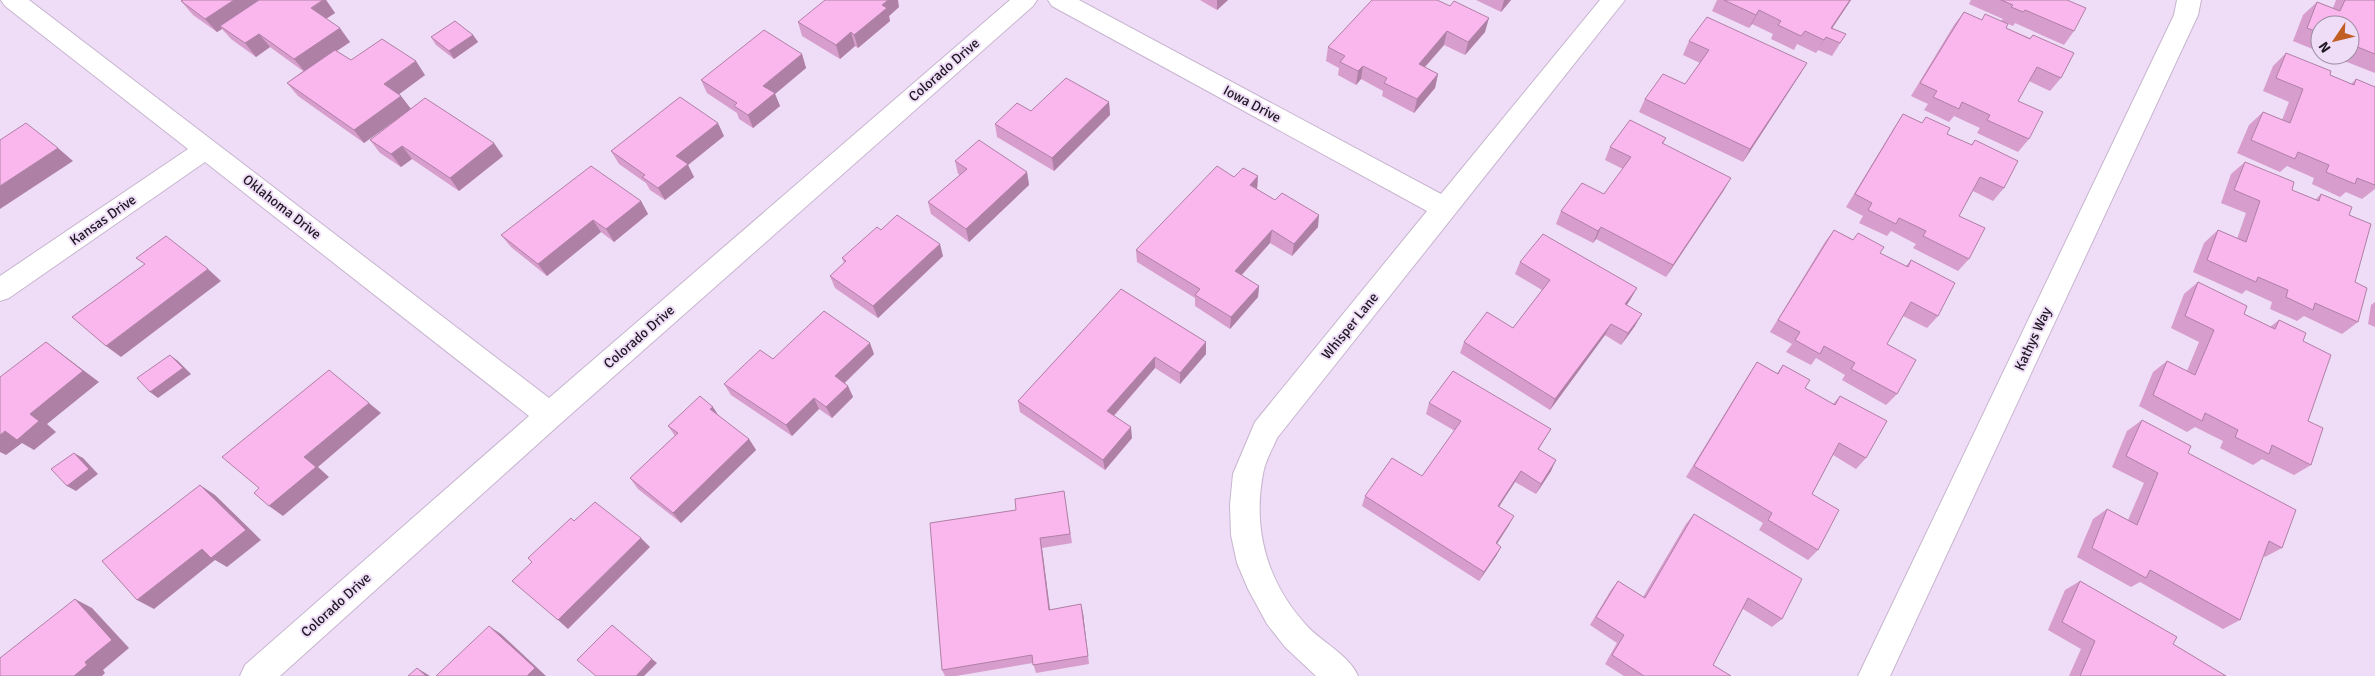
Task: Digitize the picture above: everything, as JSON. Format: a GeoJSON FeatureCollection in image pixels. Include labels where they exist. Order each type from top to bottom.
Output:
{"type":"FeatureCollection","features":[{"type":"Feature","properties":{"kind":"street","name":"Oklahoma Drive"},"geometry":{"type":"LineString","coordinates":[[13,0],[550,415]]}},
{"type":"Feature","properties":{"kind":"street","name":"Colorado Drive"},"geometry":{"type":"LineString","coordinates":[[256,676],[550,415],[1025,0]]}},
{"type":"Feature","properties":{"kind":"street","name":"Iowa Drive"},"geometry":{"type":"LineString","coordinates":[[1060,0],[1444,208]]}},
{"type":"Feature","properties":{"kind":"street","name":"Whisper Lane"},"geometry":{"type":"LineString","coordinates":[[1342,676],[1301,644],[1268,601],[1249,558],[1243,516],[1248,472],[1265,431],[1613,0]]}},
{"type":"Feature","properties":{"kind":"street","name":"Kathys Way"},"geometry":{"type":"LineString","coordinates":[[1874,676],[2186,15],[2189,0]]}},
{"type":"Feature","properties":{"kind":"street","name":"Kansas Drive"},"geometry":{"type":"LineString","coordinates":[[0,290],[206,149]]}},
{"type":"Feature","properties":{"kind":"building"},"geometry":{"type":"Polygon","coordinates":[[[234,0],[205,19],[181,1],[234,0]]]}},
{"type":"Feature","properties":{"kind":"building"},"geometry":{"type":"Polygon","coordinates":[[[259,0],[323,0],[311,8],[340,28],[294,59],[259,34],[245,43],[220,26],[259,0]]]}},
{"type":"Feature","properties":{"kind":"building"},"geometry":{"type":"Polygon","coordinates":[[[825,0],[888,0],[882,5],[887,8],[854,35],[851,32],[836,45],[798,22],[825,0]]]}},
{"type":"Feature","properties":{"kind":"building"},"geometry":{"type":"Polygon","coordinates":[[[1372,0],[1437,0],[1450,6],[1454,1],[1489,18],[1468,42],[1447,31],[1419,64],[1438,74],[1417,99],[1384,83],[1387,78],[1363,66],[1358,71],[1340,62],[1345,56],[1328,47],[1372,0]]]}},
{"type":"Feature","properties":{"kind":"building"},"geometry":{"type":"Polygon","coordinates":[[[1724,0],[1850,0],[1831,28],[1846,34],[1840,43],[1826,37],[1824,40],[1805,31],[1801,36],[1778,25],[1781,21],[1759,10],[1756,15],[1724,0]]]}},
{"type":"Feature","properties":{"kind":"building"},"geometry":{"type":"Polygon","coordinates":[[[2001,0],[2067,0],[2086,8],[2074,31],[2025,10],[2023,12],[2011,7],[2013,5],[2001,0]]]}},
{"type":"Feature","properties":{"kind":"building"},"geometry":{"type":"Polygon","coordinates":[[[2345,0],[2375,0],[2375,54],[2360,48],[2360,15],[2312,15],[2317,2],[2340,11],[2345,0]]]}},
{"type":"Feature","properties":{"kind":"building"},"geometry":{"type":"Polygon","coordinates":[[[1964,12],[1982,20],[1985,14],[2008,24],[2006,28],[2030,39],[2033,35],[2074,53],[2061,78],[2037,67],[2018,101],[2043,112],[2029,139],[1987,120],[1990,115],[1962,102],[1959,109],[1933,97],[1937,91],[1920,83],[1964,12]]]}},
{"type":"Feature","properties":{"kind":"building"},"geometry":{"type":"Polygon","coordinates":[[[1707,17],[1807,63],[1750,149],[1645,99],[1663,74],[1685,84],[1709,50],[1689,41],[1707,17]]]}},
{"type":"Feature","properties":{"kind":"building"},"geometry":{"type":"Polygon","coordinates":[[[455,21],[473,35],[449,51],[431,37],[455,21]]]}},
{"type":"Feature","properties":{"kind":"building"},"geometry":{"type":"Polygon","coordinates":[[[764,30],[802,54],[763,86],[775,93],[748,115],[734,106],[737,103],[701,80],[764,30]]]}},
{"type":"Feature","properties":{"kind":"building"},"geometry":{"type":"Polygon","coordinates":[[[382,39],[416,61],[384,84],[401,96],[354,130],[287,83],[335,50],[351,60],[382,39]]]}},
{"type":"Feature","properties":{"kind":"building"},"geometry":{"type":"Polygon","coordinates":[[[2286,53],[2310,63],[2310,65],[2316,65],[2331,71],[2330,75],[2354,85],[2356,79],[2375,87],[2375,185],[2357,178],[2355,184],[2326,172],[2329,165],[2298,152],[2295,159],[2251,140],[2263,112],[2290,123],[2303,89],[2276,78],[2286,53]]]}},
{"type":"Feature","properties":{"kind":"building"},"geometry":{"type":"Polygon","coordinates":[[[1066,78],[1109,102],[1052,158],[995,124],[1017,103],[1031,111],[1066,78]]]}},
{"type":"Feature","properties":{"kind":"building"},"geometry":{"type":"Polygon","coordinates":[[[680,97],[718,123],[676,156],[688,164],[658,188],[642,177],[645,175],[611,151],[680,97]]]}},
{"type":"Feature","properties":{"kind":"building"},"geometry":{"type":"Polygon","coordinates":[[[425,98],[494,143],[450,178],[402,146],[391,154],[370,140],[425,98]]]}},
{"type":"Feature","properties":{"kind":"building"},"geometry":{"type":"Polygon","coordinates":[[[1903,114],[1922,123],[1926,117],[1950,128],[1947,134],[1972,145],[1975,140],[2018,161],[2004,188],[1980,177],[1959,216],[1985,228],[1969,259],[1923,236],[1926,231],[1899,218],[1896,224],[1868,210],[1872,203],[1855,194],[1903,114]]]}},
{"type":"Feature","properties":{"kind":"building"},"geometry":{"type":"Polygon","coordinates":[[[1630,120],[1666,138],[1662,143],[1731,178],[1673,265],[1601,227],[1598,231],[1561,211],[1582,183],[1604,194],[1631,157],[1610,147],[1630,120]]]}},
{"type":"Feature","properties":{"kind":"building"},"geometry":{"type":"Polygon","coordinates":[[[26,123],[58,148],[0,186],[0,140],[26,123]]]}},
{"type":"Feature","properties":{"kind":"building"},"geometry":{"type":"Polygon","coordinates":[[[979,140],[1027,172],[966,229],[928,202],[967,169],[955,161],[979,140]]]}},
{"type":"Feature","properties":{"kind":"building"},"geometry":{"type":"Polygon","coordinates":[[[2245,162],[2294,182],[2292,190],[2319,201],[2321,194],[2352,207],[2349,215],[2371,224],[2355,282],[2367,288],[2358,322],[2315,303],[2313,310],[2286,297],[2288,290],[2258,277],[2256,282],[2207,260],[2218,230],[2246,242],[2260,201],[2234,190],[2245,162]]]}},
{"type":"Feature","properties":{"kind":"building"},"geometry":{"type":"Polygon","coordinates":[[[591,166],[641,201],[606,229],[593,220],[538,264],[501,235],[591,166]]]}},
{"type":"Feature","properties":{"kind":"building"},"geometry":{"type":"Polygon","coordinates":[[[1217,166],[1234,177],[1243,168],[1258,176],[1250,185],[1275,200],[1282,193],[1319,215],[1294,244],[1272,230],[1235,271],[1259,286],[1231,317],[1195,295],[1200,289],[1136,250],[1217,166]]]}},
{"type":"Feature","properties":{"kind":"building"},"geometry":{"type":"Polygon","coordinates":[[[897,215],[940,244],[873,306],[830,276],[846,261],[842,258],[877,227],[881,230],[897,215]]]}},
{"type":"Feature","properties":{"kind":"building"},"geometry":{"type":"Polygon","coordinates":[[[1834,230],[1853,240],[1858,233],[1884,247],[1880,253],[1908,267],[1911,260],[1955,283],[1938,316],[1911,302],[1887,344],[1916,360],[1897,394],[1851,369],[1855,363],[1824,346],[1820,354],[1795,340],[1800,332],[1778,320],[1834,230]]]}},
{"type":"Feature","properties":{"kind":"building"},"geometry":{"type":"Polygon","coordinates":[[[1543,234],[1637,288],[1625,304],[1642,314],[1628,333],[1611,324],[1555,399],[1464,342],[1487,312],[1513,328],[1550,280],[1520,262],[1543,234]]]}},
{"type":"Feature","properties":{"kind":"building"},"geometry":{"type":"Polygon","coordinates":[[[166,236],[208,269],[106,346],[72,317],[145,264],[136,258],[166,236]]]}},
{"type":"Feature","properties":{"kind":"building"},"geometry":{"type":"Polygon","coordinates":[[[2198,282],[2247,306],[2244,314],[2275,329],[2279,320],[2306,333],[2303,341],[2331,355],[2308,421],[2323,428],[2311,465],[2272,445],[2269,454],[2235,437],[2238,430],[2205,413],[2202,421],[2153,395],[2167,361],[2195,375],[2214,330],[2185,316],[2198,282]]]}},
{"type":"Feature","properties":{"kind":"building"},"geometry":{"type":"Polygon","coordinates":[[[1121,289],[1206,342],[1180,373],[1155,357],[1107,411],[1131,427],[1103,460],[1018,401],[1121,289]]]}},
{"type":"Feature","properties":{"kind":"building"},"geometry":{"type":"Polygon","coordinates":[[[824,311],[870,343],[835,376],[848,386],[826,407],[814,398],[786,425],[724,384],[760,350],[773,359],[824,311]]]}},
{"type":"Feature","properties":{"kind":"building"},"geometry":{"type":"Polygon","coordinates":[[[46,342],[83,371],[30,414],[39,421],[17,440],[5,431],[0,435],[0,377],[46,342]]]}},
{"type":"Feature","properties":{"kind":"building"},"geometry":{"type":"Polygon","coordinates":[[[170,355],[183,368],[150,392],[137,378],[170,355]]]}},
{"type":"Feature","properties":{"kind":"building"},"geometry":{"type":"Polygon","coordinates":[[[1757,362],[1778,374],[1783,365],[1810,380],[1805,388],[1835,405],[1840,396],[1887,421],[1866,458],[1839,443],[1812,494],[1839,510],[1818,550],[1768,520],[1772,513],[1694,466],[1757,362]]]}},
{"type":"Feature","properties":{"kind":"building"},"geometry":{"type":"Polygon","coordinates":[[[329,370],[369,403],[304,457],[316,467],[269,506],[254,493],[259,488],[222,457],[329,370]]]}},
{"type":"Feature","properties":{"kind":"building"},"geometry":{"type":"Polygon","coordinates":[[[1453,371],[1551,429],[1538,449],[1556,460],[1541,484],[1521,471],[1498,506],[1514,516],[1496,543],[1501,547],[1484,572],[1365,496],[1392,458],[1422,476],[1461,421],[1429,403],[1453,371]]]}},
{"type":"Feature","properties":{"kind":"building"},"geometry":{"type":"Polygon","coordinates":[[[700,396],[713,407],[710,409],[749,439],[673,513],[630,478],[678,433],[668,426],[700,396]]]}},
{"type":"Feature","properties":{"kind":"building"},"geometry":{"type":"Polygon","coordinates":[[[2142,420],[2191,446],[2188,453],[2296,510],[2282,548],[2269,541],[2240,620],[2150,570],[2146,578],[2092,548],[2107,509],[2137,525],[2158,473],[2126,456],[2142,420]]]}},
{"type":"Feature","properties":{"kind":"building"},"geometry":{"type":"Polygon","coordinates":[[[74,453],[89,469],[67,486],[51,469],[74,453]]]}},
{"type":"Feature","properties":{"kind":"building"},"geometry":{"type":"Polygon","coordinates":[[[200,485],[246,530],[211,558],[202,549],[137,600],[102,561],[200,485]]]}},
{"type":"Feature","properties":{"kind":"building"},"geometry":{"type":"Polygon","coordinates":[[[1064,491],[1070,534],[1040,538],[1049,610],[1081,604],[1088,656],[1033,665],[1032,655],[942,670],[930,523],[1016,510],[1015,499],[1064,491]]]}},
{"type":"Feature","properties":{"kind":"building"},"geometry":{"type":"Polygon","coordinates":[[[595,502],[641,538],[558,620],[512,581],[532,562],[528,558],[571,518],[574,521],[595,502]]]}},
{"type":"Feature","properties":{"kind":"building"},"geometry":{"type":"Polygon","coordinates":[[[1694,514],[1802,579],[1782,619],[1748,598],[1713,665],[1731,676],[1644,676],[1612,655],[1624,635],[1596,617],[1618,581],[1645,598],[1694,514]]]}},
{"type":"Feature","properties":{"kind":"building"},"geometry":{"type":"Polygon","coordinates":[[[2080,581],[2177,637],[2173,644],[2226,676],[2080,676],[2095,641],[2062,622],[2080,581]]]}},
{"type":"Feature","properties":{"kind":"building"},"geometry":{"type":"Polygon","coordinates":[[[75,599],[112,640],[85,662],[87,665],[74,676],[0,676],[0,658],[75,599]]]}},
{"type":"Feature","properties":{"kind":"building"},"geometry":{"type":"Polygon","coordinates":[[[612,625],[652,659],[636,676],[596,676],[577,660],[612,625]]]}},
{"type":"Feature","properties":{"kind":"building"},"geometry":{"type":"Polygon","coordinates":[[[489,626],[535,668],[527,676],[436,676],[489,626]]]}},
{"type":"Feature","properties":{"kind":"building"},"geometry":{"type":"Polygon","coordinates":[[[417,668],[426,676],[408,676],[417,668]]]}}]}
